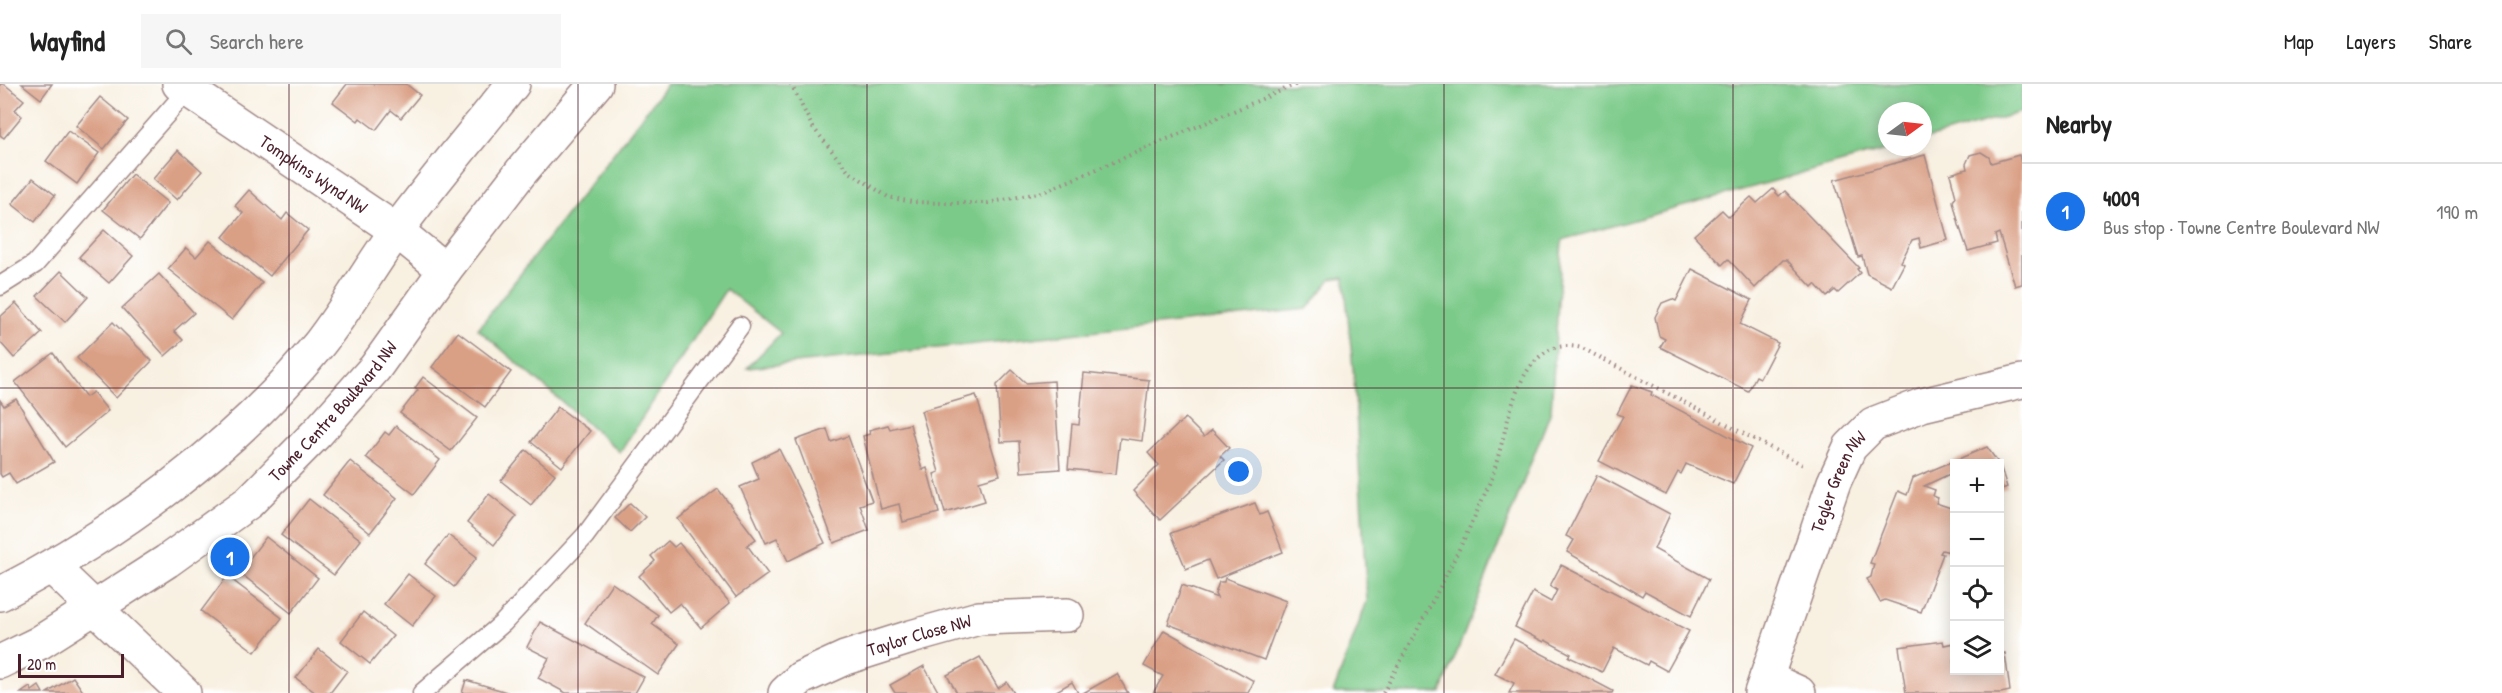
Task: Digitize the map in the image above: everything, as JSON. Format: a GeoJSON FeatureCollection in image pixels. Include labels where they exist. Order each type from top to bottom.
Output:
{"type":"FeatureCollection","features":[{"type":"Feature","properties":{"kind":"street"},"geometry":{"type":"LineString","coordinates":[[0,594],[52,567],[174,486],[249,416],[320,343],[397,231],[513,84]]}},
{"type":"Feature","properties":{"kind":"street","name":"Towne Centre Boulevard NW"},"geometry":{"type":"LineString","coordinates":[[0,662],[39,643],[94,608],[167,561],[249,502],[317,433],[375,368],[445,270],[521,172],[596,84]]}},
{"type":"Feature","properties":{"kind":"street","name":"Tompkins Wynd NW"},"geometry":{"type":"LineString","coordinates":[[187,86],[397,231],[445,270]]}},
{"type":"Feature","properties":{"kind":"street","name":"Tegler Green NW"},"geometry":{"type":"LineString","coordinates":[[1763,686],[1834,482],[1850,447],[1873,424],[1922,405],[2022,381]]}},
{"type":"Feature","properties":{"kind":"street"},"geometry":{"type":"LineString","coordinates":[[52,567],[184,693]]}},
{"type":"Feature","properties":{"kind":"street","name":"Taylor Close NW"},"geometry":{"type":"LineString","coordinates":[[785,693],[801,678],[845,658],[979,618],[1067,615]]}},
{"type":"Feature","properties":{"kind":"street"},"geometry":{"type":"LineString","coordinates":[[1763,686],[1799,693]]}},
{"type":"Feature","properties":{"kind":"lane"},"geometry":{"type":"LineString","coordinates":[[0,286],[35,264],[187,86]]}},
{"type":"Feature","properties":{"kind":"lane"},"geometry":{"type":"LineString","coordinates":[[422,693],[503,623],[585,536],[740,326]]}},
{"type":"Feature","properties":{"kind":"path"},"geometry":{"type":"LineString","coordinates":[[791,84],[812,126],[848,171],[888,197],[912,202],[988,203],[1043,192],[1297,84]]}},
{"type":"Feature","properties":{"kind":"path"},"geometry":{"type":"LineString","coordinates":[[1383,693],[1459,553],[1491,479],[1518,389],[1527,371],[1539,356],[1552,347],[1582,348],[1834,482]]}},
{"type":"Feature","properties":{"kind":"green space"},"geometry":{"type":"Polygon","coordinates":[[[667,84],[2022,84],[2022,112],[1932,137],[1932,102],[1878,102],[1878,152],[1562,240],[1551,411],[1441,693],[1333,693],[1367,601],[1354,378],[1344,277],[1331,279],[1307,309],[747,368],[781,333],[726,289],[620,452],[478,329],[667,84]]]}},
{"type":"Feature","properties":{"kind":"building"},"geometry":{"type":"Polygon","coordinates":[[[0,84],[4,84],[24,100],[15,110],[22,116],[4,138],[0,135],[0,84]]]}},
{"type":"Feature","properties":{"kind":"building"},"geometry":{"type":"Polygon","coordinates":[[[22,84],[52,84],[41,99],[22,84]]]}},
{"type":"Feature","properties":{"kind":"building"},"geometry":{"type":"Polygon","coordinates":[[[347,84],[406,84],[420,95],[401,118],[391,110],[376,130],[360,118],[358,121],[333,102],[347,84]]]}},
{"type":"Feature","properties":{"kind":"building"},"geometry":{"type":"Polygon","coordinates":[[[100,97],[128,120],[104,149],[76,126],[100,97]]]}},
{"type":"Feature","properties":{"kind":"building"},"geometry":{"type":"Polygon","coordinates":[[[68,131],[99,153],[77,184],[46,161],[68,131]]]}},
{"type":"Feature","properties":{"kind":"building"},"geometry":{"type":"Polygon","coordinates":[[[178,150],[202,171],[177,200],[153,179],[178,150]]]}},
{"type":"Feature","properties":{"kind":"building"},"geometry":{"type":"Polygon","coordinates":[[[1981,152],[1989,157],[1991,163],[2019,155],[2022,166],[2022,284],[2015,286],[1999,233],[1995,235],[1997,243],[1968,251],[1959,225],[1953,201],[1956,197],[1950,174],[1967,169],[1966,164],[1970,155],[1981,152]]]}},
{"type":"Feature","properties":{"kind":"building"},"geometry":{"type":"Polygon","coordinates":[[[1925,156],[1948,240],[1921,248],[1919,238],[1912,240],[1901,262],[1904,264],[1892,287],[1867,274],[1862,256],[1858,257],[1834,180],[1925,156]]]}},
{"type":"Feature","properties":{"kind":"building"},"geometry":{"type":"Polygon","coordinates":[[[132,174],[168,203],[140,239],[103,210],[132,174]]]}},
{"type":"Feature","properties":{"kind":"building"},"geometry":{"type":"Polygon","coordinates":[[[33,178],[55,195],[35,222],[12,204],[33,178]]]}},
{"type":"Feature","properties":{"kind":"building"},"geometry":{"type":"Polygon","coordinates":[[[1773,189],[1779,196],[1785,191],[1859,268],[1857,269],[1860,273],[1838,293],[1835,290],[1827,297],[1815,284],[1812,287],[1787,260],[1783,260],[1755,288],[1728,259],[1722,265],[1694,235],[1722,210],[1729,217],[1751,197],[1757,203],[1773,189]]]}},
{"type":"Feature","properties":{"kind":"building"},"geometry":{"type":"Polygon","coordinates":[[[249,190],[282,220],[287,213],[308,230],[270,276],[223,237],[243,213],[235,206],[249,190]]]}},
{"type":"Feature","properties":{"kind":"building"},"geometry":{"type":"Polygon","coordinates":[[[104,230],[133,256],[109,283],[79,257],[104,230]]]}},
{"type":"Feature","properties":{"kind":"building"},"geometry":{"type":"Polygon","coordinates":[[[210,241],[262,283],[232,320],[168,269],[186,248],[196,257],[210,241]]]}},
{"type":"Feature","properties":{"kind":"building"},"geometry":{"type":"Polygon","coordinates":[[[1692,269],[1752,300],[1740,324],[1778,343],[1760,378],[1756,376],[1748,391],[1660,347],[1665,339],[1659,336],[1655,317],[1662,303],[1672,299],[1676,301],[1692,269]]]}},
{"type":"Feature","properties":{"kind":"building"},"geometry":{"type":"Polygon","coordinates":[[[61,271],[88,297],[65,322],[37,296],[61,271]]]}},
{"type":"Feature","properties":{"kind":"building"},"geometry":{"type":"Polygon","coordinates":[[[159,274],[194,313],[174,331],[183,340],[165,356],[122,308],[159,274]]]}},
{"type":"Feature","properties":{"kind":"building"},"geometry":{"type":"Polygon","coordinates":[[[16,303],[42,333],[14,358],[0,342],[0,317],[16,303]]]}},
{"type":"Feature","properties":{"kind":"building"},"geometry":{"type":"Polygon","coordinates":[[[113,322],[152,361],[116,398],[77,358],[113,322]]]}},
{"type":"Feature","properties":{"kind":"building"},"geometry":{"type":"Polygon","coordinates":[[[458,332],[511,372],[485,407],[432,367],[458,332]]]}},
{"type":"Feature","properties":{"kind":"building"},"geometry":{"type":"Polygon","coordinates":[[[53,353],[86,397],[93,392],[108,411],[65,447],[15,382],[53,353]]]}},
{"type":"Feature","properties":{"kind":"building"},"geometry":{"type":"Polygon","coordinates":[[[1012,370],[1026,383],[1054,381],[1060,469],[1021,472],[1019,441],[1001,442],[997,385],[1012,370]]]}},
{"type":"Feature","properties":{"kind":"building"},"geometry":{"type":"Polygon","coordinates":[[[1084,373],[1149,380],[1142,441],[1120,438],[1116,474],[1068,469],[1072,424],[1079,425],[1084,373]]]}},
{"type":"Feature","properties":{"kind":"building"},"geometry":{"type":"Polygon","coordinates":[[[423,377],[477,418],[451,451],[400,413],[418,390],[415,388],[423,377]]]}},
{"type":"Feature","properties":{"kind":"building"},"geometry":{"type":"Polygon","coordinates":[[[1632,385],[1652,392],[1651,395],[1751,448],[1733,484],[1686,464],[1681,474],[1678,472],[1666,495],[1599,461],[1623,416],[1617,414],[1632,385]]]}},
{"type":"Feature","properties":{"kind":"building"},"geometry":{"type":"Polygon","coordinates":[[[976,395],[1000,475],[979,481],[985,501],[945,513],[934,474],[939,472],[921,411],[976,395]]]}},
{"type":"Feature","properties":{"kind":"building"},"geometry":{"type":"Polygon","coordinates":[[[16,399],[54,462],[16,484],[9,473],[2,477],[0,474],[0,400],[4,406],[16,399]]]}},
{"type":"Feature","properties":{"kind":"building"},"geometry":{"type":"Polygon","coordinates":[[[558,407],[590,431],[562,467],[531,442],[558,407]]]}},
{"type":"Feature","properties":{"kind":"building"},"geometry":{"type":"Polygon","coordinates":[[[1185,418],[1204,437],[1212,430],[1229,448],[1220,456],[1224,460],[1160,520],[1133,491],[1159,465],[1148,453],[1185,418]]]}},
{"type":"Feature","properties":{"kind":"building"},"geometry":{"type":"Polygon","coordinates":[[[910,424],[922,470],[927,468],[939,513],[903,522],[899,504],[881,509],[863,436],[870,434],[869,430],[888,425],[890,429],[910,424]]]}},
{"type":"Feature","properties":{"kind":"building"},"geometry":{"type":"Polygon","coordinates":[[[396,426],[440,460],[414,494],[366,457],[385,432],[389,435],[396,426]]]}},
{"type":"Feature","properties":{"kind":"building"},"geometry":{"type":"Polygon","coordinates":[[[827,429],[831,442],[848,436],[872,501],[860,505],[869,530],[834,543],[796,440],[827,429]]]}},
{"type":"Feature","properties":{"kind":"building"},"geometry":{"type":"Polygon","coordinates":[[[1987,447],[1995,459],[1958,459],[1987,447]]]}},
{"type":"Feature","properties":{"kind":"building"},"geometry":{"type":"Polygon","coordinates":[[[779,449],[825,543],[788,561],[777,538],[766,543],[740,487],[759,479],[752,462],[779,449]]]}},
{"type":"Feature","properties":{"kind":"building"},"geometry":{"type":"Polygon","coordinates":[[[526,450],[555,474],[531,505],[501,481],[526,450]]]}},
{"type":"Feature","properties":{"kind":"building"},"geometry":{"type":"Polygon","coordinates":[[[350,461],[397,498],[370,533],[323,495],[350,461]]]}},
{"type":"Feature","properties":{"kind":"building"},"geometry":{"type":"Polygon","coordinates":[[[1950,462],[1950,474],[1924,486],[1935,490],[1933,496],[1938,498],[1936,503],[1950,508],[1950,552],[1942,550],[1940,553],[1943,554],[1921,612],[1885,600],[1880,602],[1867,579],[1871,577],[1874,564],[1870,563],[1898,491],[1907,495],[1913,478],[1950,462]]]}},
{"type":"Feature","properties":{"kind":"building"},"geometry":{"type":"Polygon","coordinates":[[[1597,475],[1670,514],[1654,549],[1709,579],[1691,616],[1645,591],[1642,596],[1567,552],[1574,540],[1566,536],[1597,475]]]}},
{"type":"Feature","properties":{"kind":"building"},"geometry":{"type":"Polygon","coordinates":[[[718,489],[756,539],[747,545],[768,574],[736,597],[678,519],[718,489]]]}},
{"type":"Feature","properties":{"kind":"building"},"geometry":{"type":"Polygon","coordinates":[[[489,494],[517,516],[494,545],[467,523],[489,494]]]}},
{"type":"Feature","properties":{"kind":"building"},"geometry":{"type":"Polygon","coordinates":[[[309,499],[361,540],[334,575],[281,535],[309,499]]]}},
{"type":"Feature","properties":{"kind":"building"},"geometry":{"type":"Polygon","coordinates":[[[630,503],[645,517],[630,532],[615,518],[630,503]]]}},
{"type":"Feature","properties":{"kind":"building"},"geometry":{"type":"Polygon","coordinates":[[[1255,503],[1260,515],[1267,512],[1283,552],[1216,579],[1208,560],[1186,569],[1171,533],[1255,503]]]}},
{"type":"Feature","properties":{"kind":"building"},"geometry":{"type":"Polygon","coordinates":[[[448,535],[477,557],[454,587],[425,564],[448,535]]]}},
{"type":"Feature","properties":{"kind":"building"},"geometry":{"type":"Polygon","coordinates":[[[266,537],[318,578],[291,613],[239,572],[266,537]]]}},
{"type":"Feature","properties":{"kind":"building"},"geometry":{"type":"Polygon","coordinates":[[[668,541],[674,547],[679,543],[730,603],[701,628],[680,603],[669,612],[639,576],[655,561],[651,556],[668,541]]]}},
{"type":"Feature","properties":{"kind":"building"},"geometry":{"type":"Polygon","coordinates":[[[1561,565],[1689,631],[1667,671],[1649,661],[1647,665],[1614,648],[1602,672],[1569,657],[1571,654],[1545,640],[1544,642],[1515,627],[1533,592],[1551,602],[1557,590],[1550,586],[1561,565]]]}},
{"type":"Feature","properties":{"kind":"building"},"geometry":{"type":"Polygon","coordinates":[[[408,574],[436,596],[412,626],[384,604],[408,574]]]}},
{"type":"Feature","properties":{"kind":"building"},"geometry":{"type":"Polygon","coordinates":[[[227,576],[282,618],[255,652],[201,611],[227,576]]]}},
{"type":"Feature","properties":{"kind":"building"},"geometry":{"type":"Polygon","coordinates":[[[1225,578],[1286,601],[1264,660],[1168,624],[1182,585],[1217,598],[1215,594],[1219,582],[1224,582],[1225,578]]]}},
{"type":"Feature","properties":{"kind":"building"},"geometry":{"type":"Polygon","coordinates":[[[612,583],[658,615],[652,624],[679,644],[658,675],[585,623],[612,583]]]}},
{"type":"Feature","properties":{"kind":"building"},"geometry":{"type":"Polygon","coordinates":[[[363,612],[393,636],[370,664],[341,641],[363,612]]]}},
{"type":"Feature","properties":{"kind":"building"},"geometry":{"type":"Polygon","coordinates":[[[540,622],[644,677],[635,693],[566,693],[538,678],[549,658],[527,647],[540,622]]]}},
{"type":"Feature","properties":{"kind":"building"},"geometry":{"type":"Polygon","coordinates":[[[1164,630],[1254,681],[1248,693],[1153,693],[1163,676],[1144,666],[1164,630]]]}},
{"type":"Feature","properties":{"kind":"building"},"geometry":{"type":"Polygon","coordinates":[[[1514,639],[1613,691],[1612,693],[1509,693],[1514,683],[1495,674],[1514,639]]]}},
{"type":"Feature","properties":{"kind":"building"},"geometry":{"type":"Polygon","coordinates":[[[1943,641],[1944,645],[1950,644],[1950,675],[2004,675],[2005,653],[2010,691],[2001,693],[1906,693],[1899,647],[1943,641]]]}},
{"type":"Feature","properties":{"kind":"building"},"geometry":{"type":"Polygon","coordinates":[[[319,649],[347,671],[330,693],[316,693],[296,678],[319,649]]]}},
{"type":"Feature","properties":{"kind":"building"},"geometry":{"type":"Polygon","coordinates":[[[980,657],[998,688],[1007,682],[1014,693],[957,693],[947,675],[980,657]]]}},
{"type":"Feature","properties":{"kind":"building"},"geometry":{"type":"Polygon","coordinates":[[[924,666],[939,693],[895,693],[890,685],[924,666]]]}},
{"type":"Feature","properties":{"kind":"building"},"geometry":{"type":"Polygon","coordinates":[[[1117,674],[1128,693],[1083,693],[1117,674]]]}},
{"type":"Feature","properties":{"kind":"building"},"geometry":{"type":"Polygon","coordinates":[[[73,677],[84,693],[47,693],[73,677]]]}},
{"type":"Feature","properties":{"kind":"building"},"geometry":{"type":"Polygon","coordinates":[[[466,680],[507,692],[507,693],[462,693],[466,680]]]}},
{"type":"Feature","properties":{"kind":"building"},"geometry":{"type":"Polygon","coordinates":[[[1072,682],[1078,693],[1053,693],[1072,682]]]}},
{"type":"Feature","properties":{"kind":"building"},"geometry":{"type":"Polygon","coordinates":[[[39,686],[43,693],[21,693],[30,687],[32,691],[39,686]]]}},
{"type":"Feature","properties":{"kind":"place","name":"4009"},"geometry":{"type":"Point","coordinates":[230,557]}}]}
